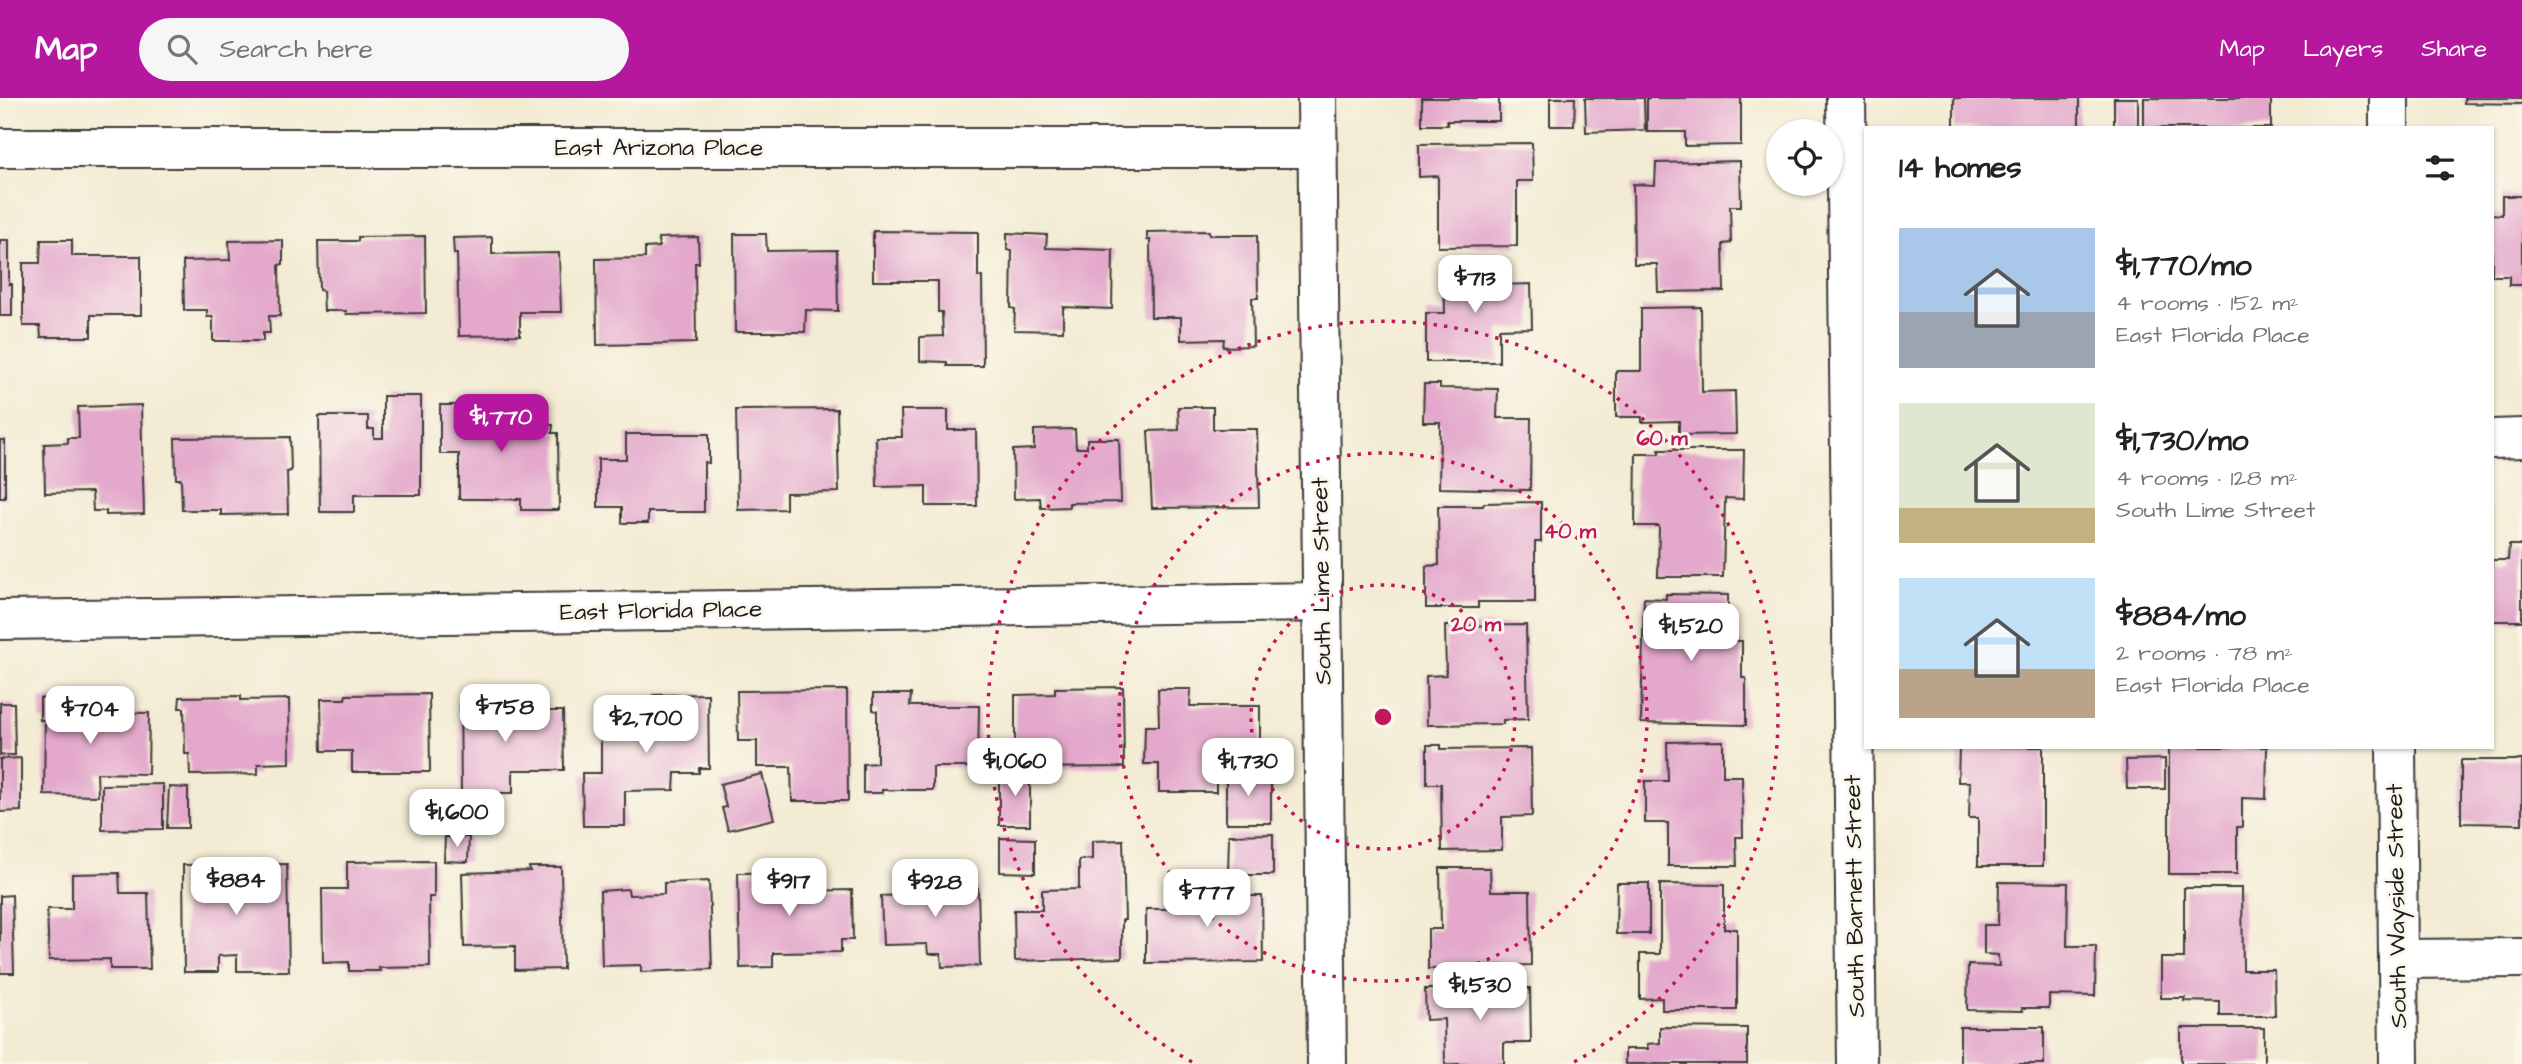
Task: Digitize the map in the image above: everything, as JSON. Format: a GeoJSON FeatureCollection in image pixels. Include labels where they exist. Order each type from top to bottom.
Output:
{"type":"FeatureCollection","features":[{"type":"Feature","properties":{"kind":"street","name":"South Lime Street"},"geometry":{"type":"LineString","coordinates":[[1317,98],[1327,1064]]}},
{"type":"Feature","properties":{"kind":"street","name":"South Barnett Street"},"geometry":{"type":"LineString","coordinates":[[1846,98],[1857,1064]]}},
{"type":"Feature","properties":{"kind":"street"},"geometry":{"type":"LineString","coordinates":[[2389,98],[2389,126]]}},
{"type":"Feature","properties":{"kind":"street","name":"East Arizona Place"},"geometry":{"type":"LineString","coordinates":[[0,148],[1317,148]]}},
{"type":"Feature","properties":{"kind":"street"},"geometry":{"type":"LineString","coordinates":[[2494,439],[2522,438]]}},
{"type":"Feature","properties":{"kind":"street","name":"East Florida Place"},"geometry":{"type":"LineString","coordinates":[[0,620],[1322,602]]}},
{"type":"Feature","properties":{"kind":"street","name":"South Wayside Street"},"geometry":{"type":"LineString","coordinates":[[2396,749],[2399,1064]]}},
{"type":"Feature","properties":{"kind":"street"},"geometry":{"type":"LineString","coordinates":[[2398,959],[2522,958]]}},
{"type":"Feature","properties":{"kind":"building"},"geometry":{"type":"Polygon","coordinates":[[[1422,98],[1499,98],[1499,121],[1447,121],[1448,125],[1422,125],[1422,98]]]}},
{"type":"Feature","properties":{"kind":"building"},"geometry":{"type":"Polygon","coordinates":[[[1550,98],[1575,98],[1574,126],[1550,126],[1550,98]]]}},
{"type":"Feature","properties":{"kind":"building"},"geometry":{"type":"Polygon","coordinates":[[[1585,98],[1644,98],[1645,130],[1586,132],[1585,98]]]}},
{"type":"Feature","properties":{"kind":"building"},"geometry":{"type":"Polygon","coordinates":[[[1647,98],[1741,98],[1741,145],[1685,146],[1685,132],[1647,132],[1647,98]]]}},
{"type":"Feature","properties":{"kind":"building"},"geometry":{"type":"Polygon","coordinates":[[[1954,98],[2079,98],[2079,126],[1954,126],[1954,98]]]}},
{"type":"Feature","properties":{"kind":"building"},"geometry":{"type":"Polygon","coordinates":[[[2114,98],[2138,98],[2138,126],[2114,126],[2114,98]]]}},
{"type":"Feature","properties":{"kind":"building"},"geometry":{"type":"Polygon","coordinates":[[[2144,98],[2271,98],[2271,126],[2144,126],[2144,98]]]}},
{"type":"Feature","properties":{"kind":"building"},"geometry":{"type":"Polygon","coordinates":[[[2464,98],[2522,98],[2522,104],[2464,103],[2464,98]]]}},
{"type":"Feature","properties":{"kind":"building"},"geometry":{"type":"Polygon","coordinates":[[[1532,143],[1533,181],[1517,181],[1517,246],[1438,247],[1438,176],[1419,177],[1419,144],[1532,143]]]}},
{"type":"Feature","properties":{"kind":"building"},"geometry":{"type":"Polygon","coordinates":[[[1740,161],[1741,206],[1730,206],[1731,243],[1723,244],[1724,291],[1658,292],[1657,264],[1634,264],[1633,184],[1655,185],[1656,163],[1740,161]]]}},
{"type":"Feature","properties":{"kind":"building"},"geometry":{"type":"Polygon","coordinates":[[[2502,196],[2522,196],[2522,285],[2509,285],[2509,276],[2494,276],[2494,214],[2502,215],[2502,196]]]}},
{"type":"Feature","properties":{"kind":"building"},"geometry":{"type":"Polygon","coordinates":[[[873,231],[978,232],[978,277],[982,277],[983,366],[947,366],[947,362],[920,361],[920,337],[943,336],[942,312],[938,312],[938,281],[873,281],[873,231]]]}},
{"type":"Feature","properties":{"kind":"building"},"geometry":{"type":"Polygon","coordinates":[[[1209,231],[1209,235],[1257,235],[1258,298],[1252,298],[1253,346],[1223,347],[1224,339],[1181,340],[1181,317],[1151,317],[1150,240],[1147,240],[1147,232],[1209,231]]]}},
{"type":"Feature","properties":{"kind":"building"},"geometry":{"type":"Polygon","coordinates":[[[1007,233],[1047,235],[1046,248],[1113,250],[1112,309],[1063,307],[1063,331],[1014,330],[1015,309],[1011,308],[1012,251],[1007,250],[1007,233]]]}},
{"type":"Feature","properties":{"kind":"building"},"geometry":{"type":"Polygon","coordinates":[[[734,234],[766,234],[767,251],[837,250],[838,311],[806,310],[805,332],[735,332],[734,234]]]}},
{"type":"Feature","properties":{"kind":"building"},"geometry":{"type":"Polygon","coordinates":[[[425,236],[426,313],[346,314],[346,311],[324,311],[323,291],[319,290],[318,241],[358,241],[358,237],[425,236]]]}},
{"type":"Feature","properties":{"kind":"building"},"geometry":{"type":"Polygon","coordinates":[[[492,237],[492,254],[559,253],[561,312],[520,312],[520,335],[459,336],[457,254],[454,254],[453,238],[492,237]]]}},
{"type":"Feature","properties":{"kind":"building"},"geometry":{"type":"Polygon","coordinates":[[[698,237],[699,263],[695,263],[696,343],[597,345],[596,259],[645,258],[645,248],[659,247],[658,238],[698,237]]]}},
{"type":"Feature","properties":{"kind":"building"},"geometry":{"type":"Polygon","coordinates":[[[0,240],[9,240],[12,316],[0,316],[0,240]]]}},
{"type":"Feature","properties":{"kind":"building"},"geometry":{"type":"Polygon","coordinates":[[[41,240],[72,240],[72,256],[141,256],[141,315],[91,315],[91,337],[41,337],[40,326],[23,326],[23,263],[40,263],[41,240]]]}},
{"type":"Feature","properties":{"kind":"building"},"geometry":{"type":"Polygon","coordinates":[[[283,240],[283,264],[279,265],[280,316],[269,316],[270,333],[263,333],[263,341],[213,341],[213,317],[207,317],[207,310],[184,310],[183,261],[230,260],[229,241],[283,240]]]}},
{"type":"Feature","properties":{"kind":"building"},"geometry":{"type":"Polygon","coordinates":[[[1444,263],[1493,263],[1493,280],[1498,285],[1531,284],[1532,328],[1499,329],[1499,362],[1426,362],[1426,313],[1445,313],[1444,263]]]}},
{"type":"Feature","properties":{"kind":"building"},"geometry":{"type":"Polygon","coordinates":[[[1701,307],[1702,392],[1735,391],[1736,434],[1679,435],[1679,421],[1642,422],[1642,417],[1616,417],[1616,371],[1641,371],[1641,308],[1701,307]]]}},
{"type":"Feature","properties":{"kind":"building"},"geometry":{"type":"Polygon","coordinates":[[[1424,384],[1440,384],[1440,388],[1498,389],[1497,418],[1531,418],[1530,490],[1439,488],[1440,422],[1423,422],[1424,384]]]}},
{"type":"Feature","properties":{"kind":"building"},"geometry":{"type":"Polygon","coordinates":[[[383,396],[421,396],[421,495],[354,495],[354,512],[320,512],[319,416],[368,416],[368,429],[374,429],[374,438],[383,438],[383,396]]]}},
{"type":"Feature","properties":{"kind":"building"},"geometry":{"type":"Polygon","coordinates":[[[516,398],[516,425],[553,425],[552,433],[558,433],[559,510],[521,510],[521,499],[459,499],[459,454],[440,454],[440,405],[468,405],[467,399],[516,398]]]}},
{"type":"Feature","properties":{"kind":"building"},"geometry":{"type":"Polygon","coordinates":[[[141,405],[144,514],[106,515],[106,511],[93,511],[92,492],[45,493],[44,444],[68,443],[68,438],[79,438],[78,407],[141,405]]]}},
{"type":"Feature","properties":{"kind":"building"},"geometry":{"type":"Polygon","coordinates":[[[1178,407],[1213,407],[1213,429],[1257,429],[1259,507],[1152,508],[1148,431],[1179,430],[1178,407]]]}},
{"type":"Feature","properties":{"kind":"building"},"geometry":{"type":"Polygon","coordinates":[[[837,409],[839,492],[786,493],[786,509],[738,510],[736,410],[837,409]]]}},
{"type":"Feature","properties":{"kind":"building"},"geometry":{"type":"Polygon","coordinates":[[[901,410],[948,410],[948,430],[976,430],[977,506],[926,506],[926,486],[877,487],[876,437],[902,437],[901,410]]]}},
{"type":"Feature","properties":{"kind":"building"},"geometry":{"type":"Polygon","coordinates":[[[1075,429],[1076,448],[1087,448],[1087,439],[1119,439],[1121,502],[1069,503],[1069,507],[1041,508],[1040,498],[1014,499],[1013,450],[1034,449],[1034,430],[1075,429]]]}},
{"type":"Feature","properties":{"kind":"building"},"geometry":{"type":"Polygon","coordinates":[[[626,434],[709,434],[709,463],[704,462],[704,512],[648,512],[648,523],[622,523],[622,507],[598,507],[598,459],[626,459],[626,434]]]}},
{"type":"Feature","properties":{"kind":"building"},"geometry":{"type":"Polygon","coordinates":[[[290,437],[288,514],[221,515],[221,510],[182,510],[181,479],[176,479],[175,438],[290,437]]]}},
{"type":"Feature","properties":{"kind":"building"},"geometry":{"type":"Polygon","coordinates":[[[0,440],[5,440],[5,498],[0,498],[0,440]]]}},
{"type":"Feature","properties":{"kind":"building"},"geometry":{"type":"Polygon","coordinates":[[[1659,450],[1744,450],[1743,499],[1725,498],[1723,577],[1658,577],[1659,526],[1635,526],[1636,454],[1659,454],[1659,450]]]}},
{"type":"Feature","properties":{"kind":"building"},"geometry":{"type":"Polygon","coordinates":[[[1541,502],[1541,542],[1535,542],[1535,602],[1478,602],[1478,608],[1426,608],[1426,566],[1439,565],[1438,506],[1541,502]]]}},
{"type":"Feature","properties":{"kind":"building"},"geometry":{"type":"Polygon","coordinates":[[[2509,545],[2522,545],[2522,621],[2494,621],[2494,560],[2508,560],[2509,545]]]}},
{"type":"Feature","properties":{"kind":"building"},"geometry":{"type":"Polygon","coordinates":[[[1666,594],[1728,595],[1728,641],[1742,641],[1742,678],[1746,678],[1746,725],[1641,723],[1644,598],[1666,599],[1666,594]]]}},
{"type":"Feature","properties":{"kind":"building"},"geometry":{"type":"Polygon","coordinates":[[[1526,625],[1528,719],[1503,720],[1503,724],[1427,725],[1426,676],[1446,675],[1445,626],[1526,625]]]}},
{"type":"Feature","properties":{"kind":"building"},"geometry":{"type":"Polygon","coordinates":[[[1123,687],[1124,767],[1015,768],[1015,695],[1055,694],[1055,688],[1123,687]]]}},
{"type":"Feature","properties":{"kind":"building"},"geometry":{"type":"Polygon","coordinates":[[[1158,689],[1191,689],[1190,706],[1260,706],[1260,765],[1216,765],[1216,792],[1159,792],[1159,764],[1144,764],[1145,726],[1159,726],[1158,689]]]}},
{"type":"Feature","properties":{"kind":"building"},"geometry":{"type":"Polygon","coordinates":[[[847,690],[848,801],[792,801],[791,767],[757,767],[757,741],[738,741],[737,691],[847,690]]]}},
{"type":"Feature","properties":{"kind":"building"},"geometry":{"type":"Polygon","coordinates":[[[460,692],[492,692],[492,711],[563,711],[564,770],[513,770],[513,793],[461,793],[460,692]]]}},
{"type":"Feature","properties":{"kind":"building"},"geometry":{"type":"Polygon","coordinates":[[[429,694],[430,772],[352,772],[352,751],[322,751],[321,699],[345,699],[346,695],[429,694]]]}},
{"type":"Feature","properties":{"kind":"building"},"geometry":{"type":"Polygon","coordinates":[[[708,694],[709,768],[699,768],[699,773],[675,773],[674,790],[625,791],[625,826],[583,826],[582,773],[601,773],[601,717],[648,717],[648,708],[653,708],[653,695],[708,694]]]}},
{"type":"Feature","properties":{"kind":"building"},"geometry":{"type":"Polygon","coordinates":[[[873,694],[911,694],[910,706],[979,706],[978,767],[933,767],[933,790],[882,790],[882,793],[863,793],[863,764],[877,763],[877,711],[873,710],[873,694]]]}},
{"type":"Feature","properties":{"kind":"building"},"geometry":{"type":"Polygon","coordinates":[[[241,696],[241,700],[289,699],[290,763],[258,764],[258,774],[190,775],[189,754],[185,754],[184,708],[179,708],[180,697],[241,696]]]}},
{"type":"Feature","properties":{"kind":"building"},"geometry":{"type":"Polygon","coordinates":[[[40,698],[79,698],[80,712],[149,713],[148,774],[97,773],[98,796],[44,795],[45,720],[40,720],[40,698]]]}},
{"type":"Feature","properties":{"kind":"building"},"geometry":{"type":"Polygon","coordinates":[[[0,703],[14,703],[15,755],[0,755],[0,703]]]}},
{"type":"Feature","properties":{"kind":"building"},"geometry":{"type":"Polygon","coordinates":[[[1723,741],[1723,776],[1742,776],[1743,837],[1736,837],[1737,866],[1668,866],[1668,823],[1645,823],[1645,781],[1668,781],[1667,742],[1723,741]]]}},
{"type":"Feature","properties":{"kind":"building"},"geometry":{"type":"Polygon","coordinates":[[[1427,745],[1441,745],[1441,749],[1531,748],[1532,816],[1502,817],[1502,850],[1442,851],[1441,784],[1427,784],[1427,745]]]}},
{"type":"Feature","properties":{"kind":"building"},"geometry":{"type":"Polygon","coordinates":[[[1959,749],[2043,749],[2043,866],[1978,866],[1978,818],[1969,818],[1970,782],[1958,782],[1959,749]]]}},
{"type":"Feature","properties":{"kind":"building"},"geometry":{"type":"Polygon","coordinates":[[[2169,749],[2267,749],[2266,799],[2242,798],[2242,827],[2237,827],[2237,874],[2169,874],[2169,749]]]}},
{"type":"Feature","properties":{"kind":"building"},"geometry":{"type":"Polygon","coordinates":[[[21,758],[21,811],[0,812],[0,759],[21,758]]]}},
{"type":"Feature","properties":{"kind":"building"},"geometry":{"type":"Polygon","coordinates":[[[2165,759],[2165,789],[2127,789],[2126,760],[2165,759]]]}},
{"type":"Feature","properties":{"kind":"building"},"geometry":{"type":"Polygon","coordinates":[[[2461,760],[2522,760],[2522,824],[2461,823],[2461,760]]]}},
{"type":"Feature","properties":{"kind":"building"},"geometry":{"type":"Polygon","coordinates":[[[999,772],[1030,772],[1030,825],[999,825],[999,772]]]}},
{"type":"Feature","properties":{"kind":"building"},"geometry":{"type":"Polygon","coordinates":[[[1226,773],[1271,773],[1271,823],[1226,823],[1226,773]]]}},
{"type":"Feature","properties":{"kind":"building"},"geometry":{"type":"Polygon","coordinates":[[[762,774],[774,819],[728,830],[722,808],[726,807],[720,784],[762,774]]]}},
{"type":"Feature","properties":{"kind":"building"},"geometry":{"type":"Polygon","coordinates":[[[163,784],[163,829],[102,830],[102,785],[163,784]]]}},
{"type":"Feature","properties":{"kind":"building"},"geometry":{"type":"Polygon","coordinates":[[[169,787],[188,788],[188,828],[167,828],[169,787]]]}},
{"type":"Feature","properties":{"kind":"building"},"geometry":{"type":"Polygon","coordinates":[[[1273,834],[1273,875],[1228,875],[1229,835],[1273,834]]]}},
{"type":"Feature","properties":{"kind":"building"},"geometry":{"type":"Polygon","coordinates":[[[445,837],[469,837],[468,862],[444,861],[445,837]]]}},
{"type":"Feature","properties":{"kind":"building"},"geometry":{"type":"Polygon","coordinates":[[[1000,838],[1035,839],[1035,873],[1000,872],[1000,838]]]}},
{"type":"Feature","properties":{"kind":"building"},"geometry":{"type":"Polygon","coordinates":[[[1123,840],[1125,920],[1122,920],[1122,958],[1015,961],[1014,910],[1042,910],[1042,890],[1079,889],[1079,860],[1092,859],[1092,841],[1123,840]]]}},
{"type":"Feature","properties":{"kind":"building"},"geometry":{"type":"Polygon","coordinates":[[[434,861],[434,897],[429,897],[430,967],[349,971],[349,962],[323,963],[322,889],[347,889],[347,862],[434,861]]]}},
{"type":"Feature","properties":{"kind":"building"},"geometry":{"type":"Polygon","coordinates":[[[287,864],[289,971],[237,971],[237,955],[218,956],[218,972],[184,972],[183,865],[287,864]]]}},
{"type":"Feature","properties":{"kind":"building"},"geometry":{"type":"Polygon","coordinates":[[[529,867],[561,867],[563,969],[515,970],[515,946],[464,947],[462,873],[530,871],[529,867]]]}},
{"type":"Feature","properties":{"kind":"building"},"geometry":{"type":"Polygon","coordinates":[[[934,867],[934,882],[962,882],[962,889],[978,888],[980,966],[942,967],[941,954],[928,954],[927,944],[883,945],[881,896],[903,895],[903,888],[908,888],[908,868],[934,867]]]}},
{"type":"Feature","properties":{"kind":"building"},"geometry":{"type":"Polygon","coordinates":[[[1440,868],[1490,868],[1491,891],[1530,891],[1531,965],[1428,969],[1428,929],[1441,929],[1440,868]]]}},
{"type":"Feature","properties":{"kind":"building"},"geometry":{"type":"Polygon","coordinates":[[[797,872],[798,891],[852,890],[853,940],[841,940],[841,952],[773,953],[773,967],[740,968],[738,873],[797,872]]]}},
{"type":"Feature","properties":{"kind":"building"},"geometry":{"type":"Polygon","coordinates":[[[119,873],[120,893],[148,893],[150,969],[110,969],[110,959],[49,960],[47,909],[72,909],[72,874],[119,873]]]}},
{"type":"Feature","properties":{"kind":"building"},"geometry":{"type":"Polygon","coordinates":[[[709,881],[712,969],[641,972],[641,965],[602,966],[600,891],[628,889],[629,895],[664,894],[664,883],[709,881]]]}},
{"type":"Feature","properties":{"kind":"building"},"geometry":{"type":"Polygon","coordinates":[[[1999,882],[2068,883],[2067,946],[2096,946],[2095,996],[2049,995],[2049,1008],[2022,1008],[2023,1011],[1967,1010],[1968,965],[1999,966],[1998,955],[1984,954],[1984,925],[1998,925],[1999,882]]]}},
{"type":"Feature","properties":{"kind":"building"},"geometry":{"type":"Polygon","coordinates":[[[1617,883],[1649,883],[1649,934],[1616,934],[1617,883]]]}},
{"type":"Feature","properties":{"kind":"building"},"geometry":{"type":"Polygon","coordinates":[[[1660,884],[1724,885],[1724,929],[1737,929],[1737,1010],[1662,1010],[1662,998],[1640,999],[1640,954],[1660,954],[1660,884]]]}},
{"type":"Feature","properties":{"kind":"building"},"geometry":{"type":"Polygon","coordinates":[[[2184,888],[2242,888],[2243,970],[2274,970],[2275,1016],[2220,1016],[2220,1002],[2161,998],[2161,958],[2184,958],[2184,888]]]}},
{"type":"Feature","properties":{"kind":"building"},"geometry":{"type":"Polygon","coordinates":[[[1233,889],[1233,896],[1262,896],[1263,962],[1146,963],[1146,909],[1181,909],[1181,890],[1233,889]]]}},
{"type":"Feature","properties":{"kind":"building"},"geometry":{"type":"Polygon","coordinates":[[[12,895],[14,973],[0,973],[0,896],[12,895]]]}},
{"type":"Feature","properties":{"kind":"building"},"geometry":{"type":"Polygon","coordinates":[[[1530,988],[1531,1043],[1504,1043],[1504,1064],[1445,1064],[1444,1019],[1426,1020],[1425,989],[1530,988]]]}},
{"type":"Feature","properties":{"kind":"building"},"geometry":{"type":"Polygon","coordinates":[[[1660,1027],[1747,1028],[1747,1064],[1625,1064],[1625,1049],[1648,1049],[1647,1044],[1660,1043],[1660,1027]]]}},
{"type":"Feature","properties":{"kind":"building"},"geometry":{"type":"Polygon","coordinates":[[[1960,1027],[2044,1027],[2044,1064],[1960,1064],[1960,1027]]]}},
{"type":"Feature","properties":{"kind":"building"},"geometry":{"type":"Polygon","coordinates":[[[2181,1028],[2264,1028],[2264,1064],[2181,1064],[2181,1028]]]}}]}
